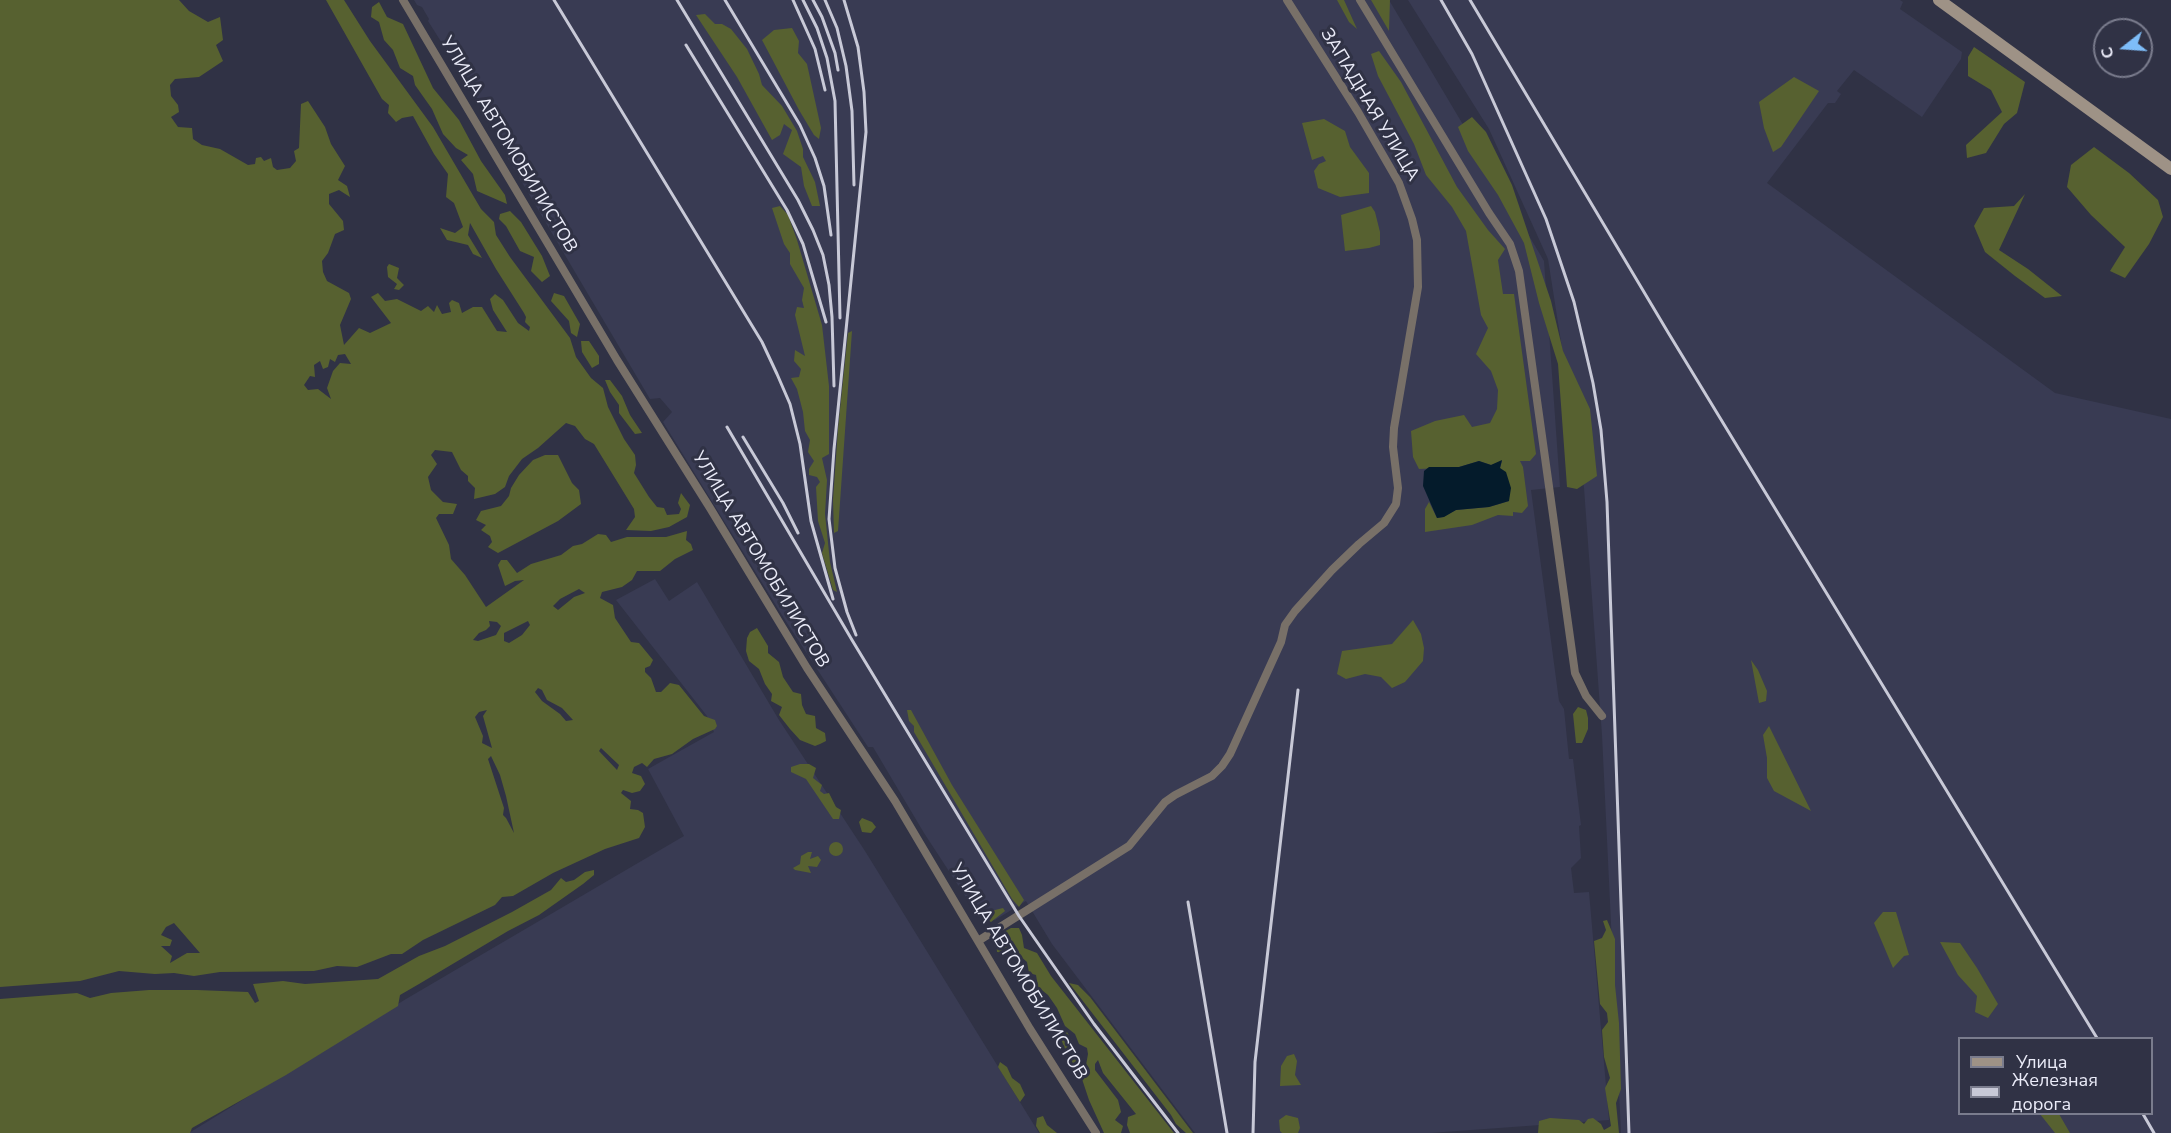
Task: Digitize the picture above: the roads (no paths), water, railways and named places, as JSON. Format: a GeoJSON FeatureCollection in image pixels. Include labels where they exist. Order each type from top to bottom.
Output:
{"type":"FeatureCollection","features":[{"type":"Feature","properties":{"kind":"street","name":"УЛИЦА АВТОМОБИЛИСТОВ"},"geometry":{"type":"LineString","coordinates":[[403,0],[617,360],[807,668],[895,801],[1030,1029],[1096,1133]]}},
{"type":"Feature","properties":{"kind":"street","name":"ЗАПАДНАЯ УЛИЦА"},"geometry":{"type":"LineString","coordinates":[[978,941],[1129,846],[1165,802],[1212,776],[1222,766],[1230,754],[1281,642],[1285,625],[1295,610],[1332,570],[1359,543],[1384,523],[1396,504],[1398,488],[1393,447],[1394,428],[1418,287],[1417,240],[1400,183],[1287,0]]}},
{"type":"Feature","properties":{"kind":"street"},"geometry":{"type":"LineString","coordinates":[[1360,0],[1510,244],[1519,271],[1575,674],[1586,696],[1602,716]]}},
{"type":"Feature","properties":{"kind":"street"},"geometry":{"type":"LineString","coordinates":[[1939,0],[2171,169]]}},
{"type":"Feature","properties":{"kind":"railway"},"geometry":{"type":"LineString","coordinates":[[554,0],[762,342],[777,374],[790,404],[800,444],[811,521],[833,599]]}},
{"type":"Feature","properties":{"kind":"railway"},"geometry":{"type":"LineString","coordinates":[[677,0],[798,200],[813,230],[823,255],[829,285],[834,386]]}},
{"type":"Feature","properties":{"kind":"railway"},"geometry":{"type":"LineString","coordinates":[[725,0],[800,125],[815,158],[824,186],[831,235]]}},
{"type":"Feature","properties":{"kind":"railway"},"geometry":{"type":"LineString","coordinates":[[793,0],[815,49],[825,90]]}},
{"type":"Feature","properties":{"kind":"railway"},"geometry":{"type":"LineString","coordinates":[[803,0],[817,28],[827,58],[835,101],[840,318]]}},
{"type":"Feature","properties":{"kind":"railway"},"geometry":{"type":"LineString","coordinates":[[813,0],[835,53],[838,70]]}},
{"type":"Feature","properties":{"kind":"railway"},"geometry":{"type":"LineString","coordinates":[[825,0],[837,28],[846,66],[852,111],[854,185]]}},
{"type":"Feature","properties":{"kind":"railway"},"geometry":{"type":"LineString","coordinates":[[844,0],[858,47],[866,132],[829,519],[835,568],[856,635]]}},
{"type":"Feature","properties":{"kind":"railway"},"geometry":{"type":"LineString","coordinates":[[1441,0],[1472,54],[1546,219],[1574,302],[1593,383],[1601,430],[1607,502],[1629,1133]]}},
{"type":"Feature","properties":{"kind":"railway"},"geometry":{"type":"LineString","coordinates":[[1470,0],[1669,334],[2096,1037]]}},
{"type":"Feature","properties":{"kind":"railway"},"geometry":{"type":"LineString","coordinates":[[686,45],[787,210],[803,244],[826,322]]}},
{"type":"Feature","properties":{"kind":"railway"},"geometry":{"type":"LineString","coordinates":[[727,427],[852,640],[1019,916],[1094,1024],[1178,1133]]}},
{"type":"Feature","properties":{"kind":"railway"},"geometry":{"type":"LineString","coordinates":[[743,437],[783,503],[798,533]]}},
{"type":"Feature","properties":{"kind":"railway"},"geometry":{"type":"LineString","coordinates":[[1253,1133],[1255,1062],[1298,690]]}},
{"type":"Feature","properties":{"kind":"railway"},"geometry":{"type":"LineString","coordinates":[[1188,902],[1227,1133]]}},
{"type":"Feature","properties":{"kind":"railway"},"geometry":{"type":"LineString","coordinates":[[2144,1115],[2154,1133]]}}]}
